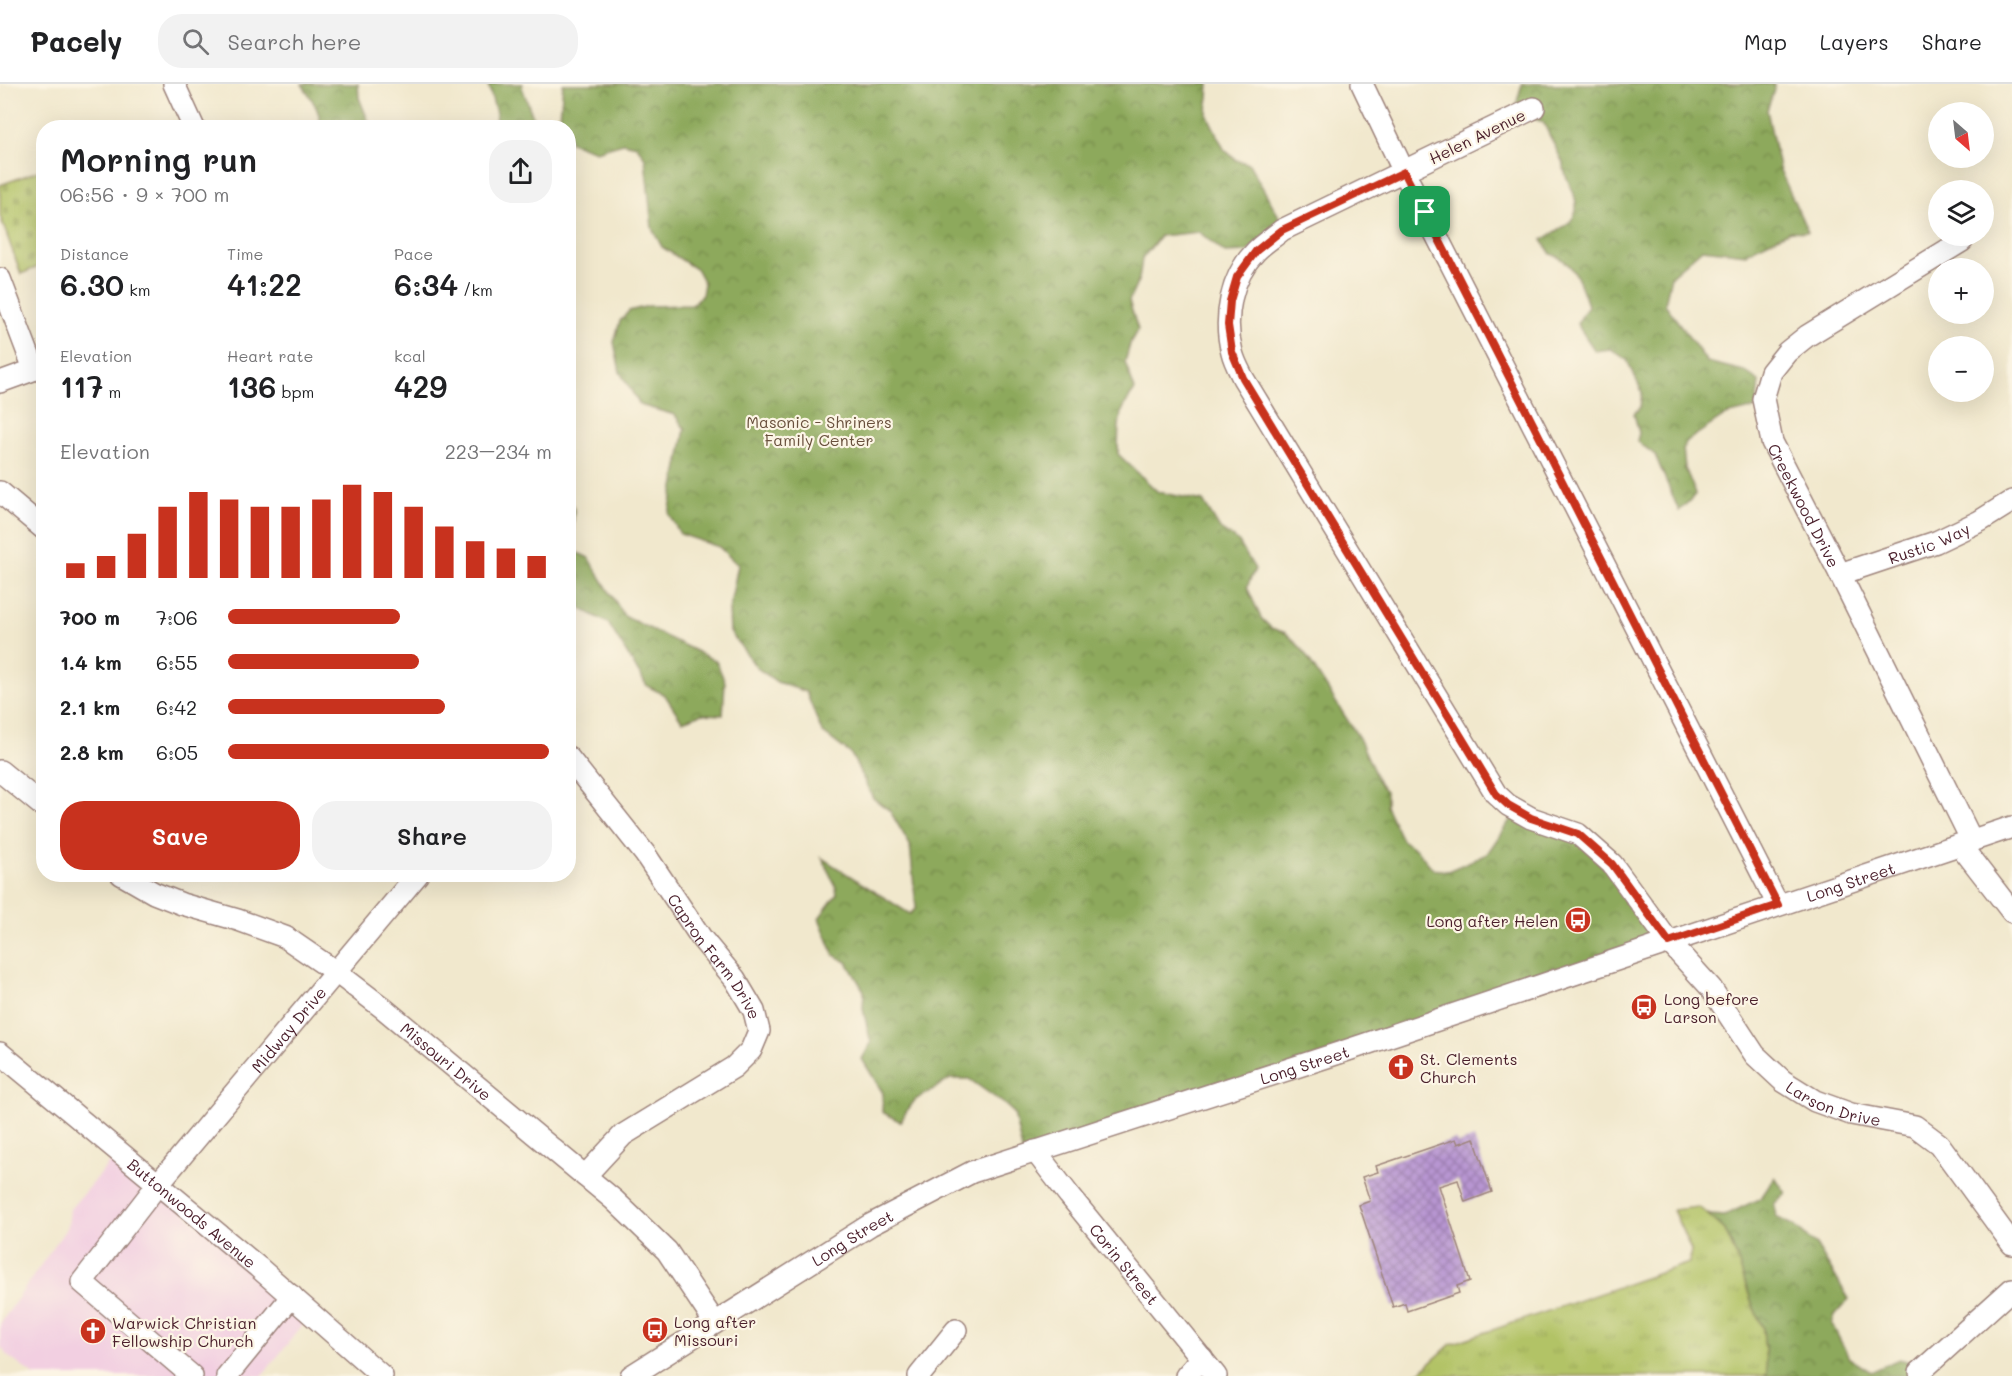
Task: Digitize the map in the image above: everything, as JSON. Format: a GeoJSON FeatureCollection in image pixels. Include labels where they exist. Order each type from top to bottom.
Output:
{"type":"FeatureCollection","features":[{"type":"Feature","properties":{"kind":"street"},"geometry":{"type":"LineString","coordinates":[[174,84],[190,120]]}},
{"type":"Feature","properties":{"kind":"street"},"geometry":{"type":"LineString","coordinates":[[1362,84],[1404,172],[1778,905]]}},
{"type":"Feature","properties":{"kind":"street","name":"Helen Avenue"},"geometry":{"type":"LineString","coordinates":[[1534,108],[1282,230],[1256,251],[1237,277],[1230,301],[1228,325],[1232,352],[1243,378],[1496,794],[1508,805],[1531,818],[1578,834],[1612,864],[1669,942]]}},
{"type":"Feature","properties":{"kind":"street","name":"Creekwood Drive"},"geometry":{"type":"LineString","coordinates":[[1954,246],[1807,336],[1787,352],[1771,372],[1763,399],[1772,442],[1840,574],[1966,843],[2012,912]]}},
{"type":"Feature","properties":{"kind":"street"},"geometry":{"type":"LineString","coordinates":[[0,279],[36,360]]}},
{"type":"Feature","properties":{"kind":"street"},"geometry":{"type":"LineString","coordinates":[[0,382],[36,368]]}},
{"type":"Feature","properties":{"kind":"street"},"geometry":{"type":"LineString","coordinates":[[0,492],[36,522]]}},
{"type":"Feature","properties":{"kind":"street","name":"Rustic Way"},"geometry":{"type":"LineString","coordinates":[[1840,574],[1936,543],[1980,521],[2012,501]]}},
{"type":"Feature","properties":{"kind":"street","name":"Capron Farm Drive"},"geometry":{"type":"LineString","coordinates":[[576,769],[645,854],[702,939],[735,979],[754,1011],[759,1030],[751,1050],[734,1067],[623,1135],[585,1176]]}},
{"type":"Feature","properties":{"kind":"street"},"geometry":{"type":"LineString","coordinates":[[0,771],[36,800]]}},
{"type":"Feature","properties":{"kind":"street","name":"Long Street"},"geometry":{"type":"LineString","coordinates":[[631,1376],[870,1225],[972,1172],[1342,1052],[2012,827]]}},
{"type":"Feature","properties":{"kind":"street","name":"Missouri Drive"},"geometry":{"type":"LineString","coordinates":[[135,882],[154,893],[182,904],[238,920],[285,937],[336,972],[383,1008],[614,1200],[667,1251],[715,1323]]}},
{"type":"Feature","properties":{"kind":"street","name":"Midway Drive"},"geometry":{"type":"LineString","coordinates":[[192,1376],[82,1282],[158,1184],[411,882]]}},
{"type":"Feature","properties":{"kind":"street","name":"Larson Drive"},"geometry":{"type":"LineString","coordinates":[[1669,942],[1712,988],[1755,1055],[1783,1081],[1815,1101],[1851,1114],[1915,1126],[1939,1144],[2012,1244]]}},
{"type":"Feature","properties":{"kind":"street","name":"Buttonwoods Avenue"},"geometry":{"type":"LineString","coordinates":[[0,1053],[292,1296],[382,1376]]}},
{"type":"Feature","properties":{"kind":"street","name":"Corin Street"},"geometry":{"type":"LineString","coordinates":[[1035,1151],[1216,1376]]}},
{"type":"Feature","properties":{"kind":"street"},"geometry":{"type":"LineString","coordinates":[[1920,1372],[2012,1289]]}},
{"type":"Feature","properties":{"kind":"street"},"geometry":{"type":"LineString","coordinates":[[227,1376],[292,1296]]}},
{"type":"Feature","properties":{"kind":"street"},"geometry":{"type":"LineString","coordinates":[[919,1376],[956,1330]]}},
{"type":"Feature","properties":{"kind":"street"},"geometry":{"type":"LineString","coordinates":[[1186,1376],[1202,1358]]}},
{"type":"Feature","properties":{"kind":"shaded area"},"geometry":{"type":"Polygon","coordinates":[[[116,1155],[308,1318],[262,1376],[35,1376],[9,1357],[0,1346],[0,1324],[68,1226],[70,1209],[116,1155]]]}},
{"type":"Feature","properties":{"kind":"green space"},"geometry":{"type":"Polygon","coordinates":[[[302,84],[358,84],[359,98],[368,120],[320,120],[312,99],[302,84]]]}},
{"type":"Feature","properties":{"kind":"green space"},"geometry":{"type":"Polygon","coordinates":[[[488,84],[523,84],[522,87],[534,120],[496,120],[496,113],[488,84]]]}},
{"type":"Feature","properties":{"kind":"green space","name":"Masonic - Shriners Family Center"},"geometry":{"type":"Polygon","coordinates":[[[563,84],[1209,84],[1207,114],[1224,149],[1236,160],[1249,164],[1281,220],[1247,252],[1225,253],[1199,232],[1160,236],[1142,259],[1139,279],[1129,301],[1138,330],[1131,341],[1125,362],[1135,390],[1122,413],[1118,454],[1158,492],[1203,501],[1220,529],[1238,541],[1255,569],[1247,587],[1261,618],[1271,628],[1286,633],[1302,649],[1359,738],[1380,785],[1386,791],[1386,806],[1402,840],[1417,850],[1433,869],[1448,871],[1487,854],[1517,810],[1563,820],[1666,940],[1023,1155],[1014,1113],[969,1079],[950,1079],[915,1100],[901,1122],[882,1112],[883,1093],[862,1059],[871,1043],[863,1009],[864,991],[847,962],[834,955],[819,918],[837,894],[822,858],[910,914],[916,908],[910,845],[890,811],[873,798],[851,754],[822,732],[806,692],[777,682],[757,668],[730,632],[729,610],[738,565],[719,547],[680,534],[669,514],[685,429],[675,415],[640,405],[620,372],[614,342],[620,321],[629,311],[648,306],[692,305],[702,295],[704,283],[697,270],[662,247],[652,228],[645,158],[637,146],[623,143],[596,151],[576,144],[576,120],[561,120],[563,84]]]}},
{"type":"Feature","properties":{"kind":"green space"},"geometry":{"type":"Polygon","coordinates":[[[1522,84],[1775,84],[1767,110],[1779,168],[1808,232],[1790,231],[1746,254],[1702,249],[1671,276],[1665,304],[1707,362],[1744,371],[1759,381],[1756,408],[1726,415],[1687,441],[1683,448],[1685,468],[1696,494],[1679,511],[1655,455],[1637,441],[1639,433],[1634,414],[1640,407],[1642,392],[1627,360],[1611,349],[1595,351],[1577,324],[1588,306],[1580,282],[1566,262],[1551,254],[1542,240],[1572,220],[1576,207],[1575,198],[1564,165],[1543,122],[1514,112],[1522,84]]]}},
{"type":"Feature","properties":{"kind":"green space"},"geometry":{"type":"Polygon","coordinates":[[[36,172],[36,268],[21,274],[0,216],[0,185],[36,172]]]}},
{"type":"Feature","properties":{"kind":"green space"},"geometry":{"type":"Polygon","coordinates":[[[576,552],[589,558],[624,616],[716,661],[725,682],[723,715],[702,714],[682,721],[665,695],[647,686],[608,623],[583,610],[576,602],[576,552]]]}},
{"type":"Feature","properties":{"kind":"green space"},"geometry":{"type":"Polygon","coordinates":[[[1775,1177],[1786,1193],[1774,1204],[1776,1217],[1794,1226],[1816,1245],[1849,1299],[1835,1315],[1832,1324],[1849,1358],[1871,1372],[1899,1359],[1911,1362],[1907,1376],[1764,1376],[1767,1373],[1763,1328],[1725,1230],[1708,1215],[1724,1216],[1761,1198],[1775,1177]]]}},
{"type":"Feature","properties":{"kind":"green space"},"geometry":{"type":"Polygon","coordinates":[[[1698,1207],[1725,1230],[1736,1255],[1763,1328],[1767,1373],[1764,1376],[1404,1376],[1420,1372],[1451,1344],[1689,1263],[1691,1250],[1673,1210],[1698,1207]]]}},
{"type":"Feature","properties":{"kind":"building"},"geometry":{"type":"Polygon","coordinates":[[[1474,1138],[1492,1192],[1465,1202],[1458,1180],[1439,1186],[1470,1281],[1457,1286],[1459,1293],[1407,1311],[1405,1303],[1393,1307],[1359,1205],[1370,1201],[1362,1177],[1378,1172],[1376,1166],[1456,1139],[1458,1144],[1474,1138]]]}},
{"type":"Feature","properties":{"kind":"place","name":"Long after Helen"},"geometry":{"type":"Point","coordinates":[1578,920]}},
{"type":"Feature","properties":{"kind":"place","name":"Long before Larson"},"geometry":{"type":"Point","coordinates":[1644,1007]}},
{"type":"Feature","properties":{"kind":"place","name":"St. Clements Church"},"geometry":{"type":"Point","coordinates":[1401,1067]}},
{"type":"Feature","properties":{"kind":"place","name":"Long after Missouri"},"geometry":{"type":"Point","coordinates":[655,1330]}},
{"type":"Feature","properties":{"kind":"place","name":"Warwick Christian Fellowship Church"},"geometry":{"type":"Point","coordinates":[93,1331]}},
{"type":"Feature","properties":{"kind":"route"},"geometry":{"type":"LineString","coordinates":[[1404,172],[1425,212],[1778,905],[1669,942],[1612,864],[1578,834],[1531,818],[1508,805],[1496,794],[1243,378],[1232,352],[1228,325],[1230,301],[1237,277],[1256,251],[1282,230],[1404,172]]}}]}
